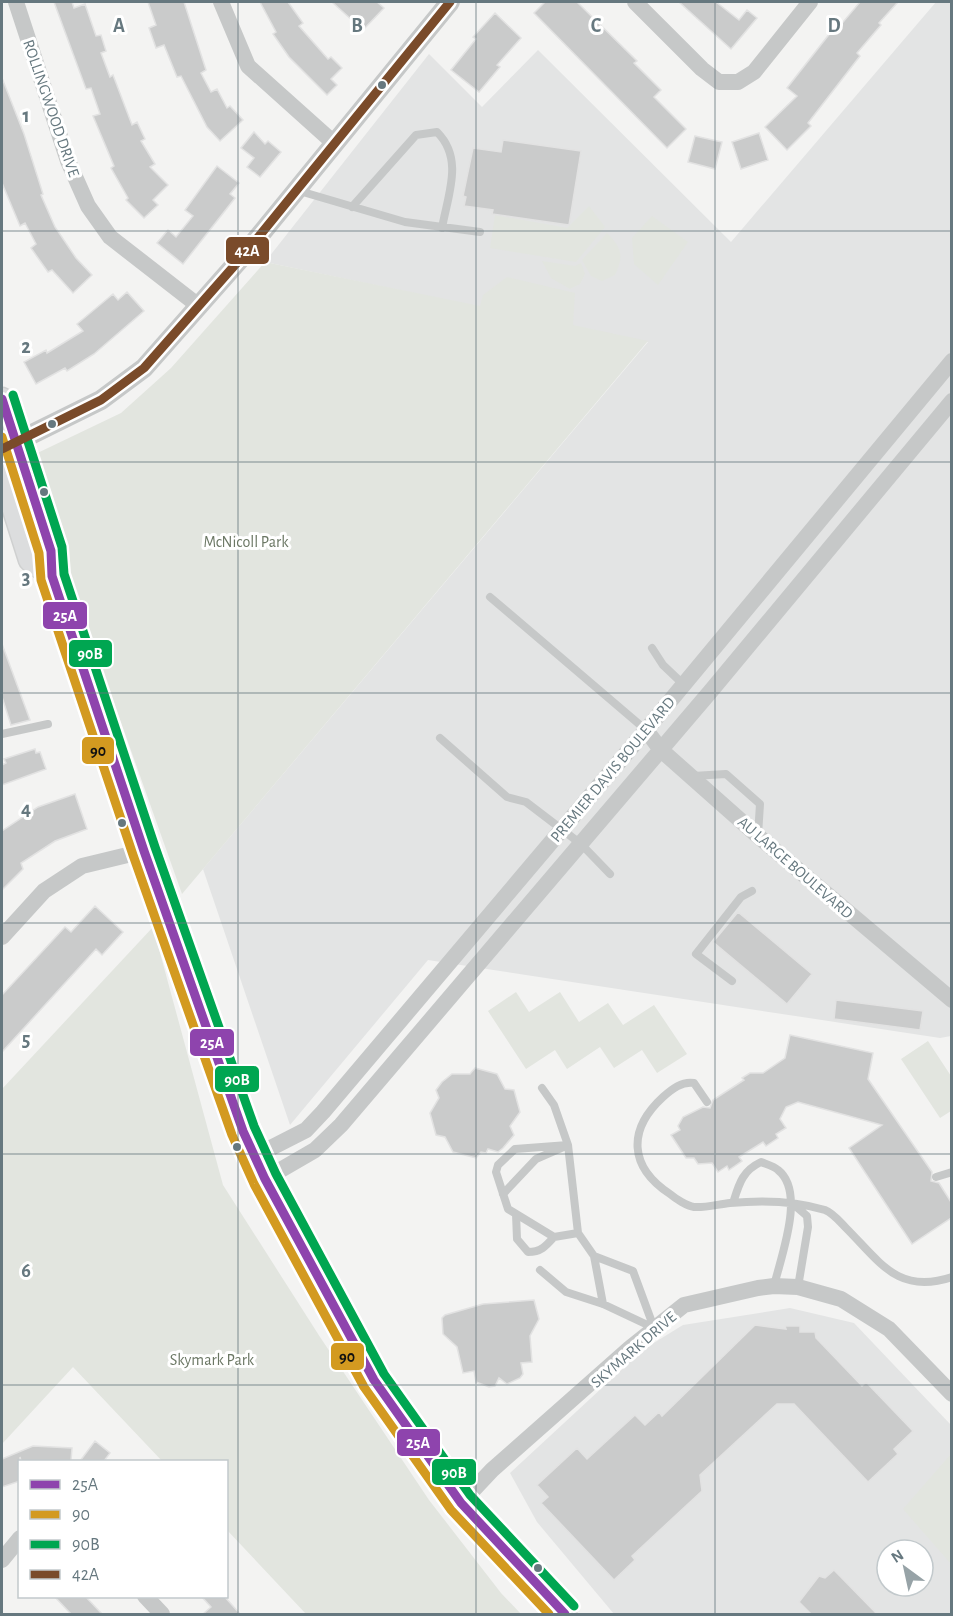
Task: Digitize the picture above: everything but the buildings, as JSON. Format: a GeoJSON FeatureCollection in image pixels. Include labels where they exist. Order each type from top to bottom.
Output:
{"type":"FeatureCollection","features":[{"type":"Feature","properties":{"kind":"main road"},"geometry":{"type":"LineString","coordinates":[[2,399],[9,446],[51,550],[52,576],[144,851],[243,1131],[265,1179],[374,1380],[461,1503],[565,1614]]}},
{"type":"Feature","properties":{"kind":"main road"},"geometry":{"type":"LineString","coordinates":[[2,472],[30,560],[52,576]]}},
{"type":"Feature","properties":{"kind":"street","name":"ROLLINGWOOD DRIVE"},"geometry":{"type":"LineString","coordinates":[[16,2],[68,161],[88,206],[110,237],[200,307]]}},
{"type":"Feature","properties":{"kind":"street"},"geometry":{"type":"LineString","coordinates":[[220,2],[248,66],[335,144]]}},
{"type":"Feature","properties":{"kind":"street"},"geometry":{"type":"LineString","coordinates":[[9,446],[122,387],[144,368],[200,307],[450,2]]}},
{"type":"Feature","properties":{"kind":"street"},"geometry":{"type":"LineString","coordinates":[[635,2],[702,69],[719,82],[738,82],[754,72],[810,2]]}},
{"type":"Feature","properties":{"kind":"street","name":"PREMIER DAVIS BOULEVARD"},"geometry":{"type":"LineString","coordinates":[[255,1156],[306,1130],[317,1118],[646,729],[951,362]]}},
{"type":"Feature","properties":{"kind":"street","name":"PREMIER DAVIS BOULEVARD"},"geometry":{"type":"LineString","coordinates":[[265,1179],[315,1150],[341,1125],[661,750],[951,401]]}},
{"type":"Feature","properties":{"kind":"street","name":"AU LARGE BOULEVARD"},"geometry":{"type":"LineString","coordinates":[[646,729],[661,750],[758,836],[951,1000]]}},
{"type":"Feature","properties":{"kind":"street"},"geometry":{"type":"LineString","coordinates":[[2,938],[44,891],[82,866],[144,851]]}},
{"type":"Feature","properties":{"kind":"street","name":"SKYMARK DRIVE"},"geometry":{"type":"LineString","coordinates":[[461,1503],[492,1470],[654,1328],[684,1305],[774,1286],[798,1287],[841,1299],[889,1329],[951,1394]]}},
{"type":"Feature","properties":{"kind":"street"},"geometry":{"type":"LineString","coordinates":[[2,1560],[18,1540]]}},
{"type":"Feature","properties":{"kind":"street"},"geometry":{"type":"LineString","coordinates":[[147,1598],[162,1614]]}},
{"type":"Feature","properties":{"kind":"lane"},"geometry":{"type":"LineString","coordinates":[[352,207],[416,135],[436,132],[448,143],[453,163],[442,228]]}},
{"type":"Feature","properties":{"kind":"lane"},"geometry":{"type":"LineString","coordinates":[[296,190],[405,222],[480,232]]}},
{"type":"Feature","properties":{"kind":"lane"},"geometry":{"type":"LineString","coordinates":[[489,597],[646,729]]}},
{"type":"Feature","properties":{"kind":"lane"},"geometry":{"type":"LineString","coordinates":[[652,648],[663,665],[683,684]]}},
{"type":"Feature","properties":{"kind":"lane"},"geometry":{"type":"LineString","coordinates":[[2,734],[48,724]]}},
{"type":"Feature","properties":{"kind":"lane"},"geometry":{"type":"LineString","coordinates":[[440,738],[507,796],[526,802],[580,844],[610,874]]}},
{"type":"Feature","properties":{"kind":"lane"},"geometry":{"type":"LineString","coordinates":[[691,776],[726,774],[747,792],[760,804],[758,836]]}},
{"type":"Feature","properties":{"kind":"lane"},"geometry":{"type":"LineString","coordinates":[[732,981],[696,954],[741,897],[752,891]]}},
{"type":"Feature","properties":{"kind":"lane"},"geometry":{"type":"LineString","coordinates":[[707,1102],[694,1083],[686,1082],[668,1093],[648,1111],[638,1130],[638,1160],[648,1177],[670,1195],[693,1207],[732,1203],[793,1204],[828,1211],[897,1278],[931,1284],[951,1277]]}},
{"type":"Feature","properties":{"kind":"lane"},"geometry":{"type":"LineString","coordinates":[[542,1088],[554,1105],[568,1145],[578,1233],[594,1256],[603,1304]]}},
{"type":"Feature","properties":{"kind":"lane"},"geometry":{"type":"LineString","coordinates":[[554,1237],[508,1209],[496,1172],[498,1164],[515,1149],[568,1145]]}},
{"type":"Feature","properties":{"kind":"lane"},"geometry":{"type":"LineString","coordinates":[[503,1194],[536,1159],[568,1145]]}},
{"type":"Feature","properties":{"kind":"lane"},"geometry":{"type":"LineString","coordinates":[[732,1203],[742,1176],[748,1168],[760,1162],[778,1170],[789,1185],[793,1204],[774,1286]]}},
{"type":"Feature","properties":{"kind":"lane"},"geometry":{"type":"LineString","coordinates":[[936,1176],[951,1172]]}},
{"type":"Feature","properties":{"kind":"lane"},"geometry":{"type":"LineString","coordinates":[[793,1204],[807,1216],[808,1227],[798,1287]]}},
{"type":"Feature","properties":{"kind":"lane"},"geometry":{"type":"LineString","coordinates":[[516,1214],[517,1239],[528,1252],[537,1252],[554,1237],[578,1233]]}},
{"type":"Feature","properties":{"kind":"lane"},"geometry":{"type":"LineString","coordinates":[[594,1256],[633,1271],[654,1328]]}},
{"type":"Feature","properties":{"kind":"lane"},"geometry":{"type":"LineString","coordinates":[[540,1270],[566,1292],[603,1304],[654,1328]]}},
{"type":"Feature","properties":{"kind":"shaded area"},"geometry":{"type":"Polygon","coordinates":[[[936,2],[951,2],[951,1036],[940,1038],[428,960],[290,1125],[203,869],[648,342],[265,262],[429,54],[482,107],[538,50],[731,242],[936,2]]]}},
{"type":"Feature","properties":{"kind":"shaded area"},"geometry":{"type":"Polygon","coordinates":[[[790,1308],[854,1323],[951,1425],[951,1614],[614,1614],[537,1522],[510,1473],[644,1349],[683,1325],[790,1308]]]}},
{"type":"Feature","properties":{"kind":"green space"},"geometry":{"type":"Polygon","coordinates":[[[589,206],[605,227],[576,262],[490,248],[495,215],[567,228],[589,206]]]}},
{"type":"Feature","properties":{"kind":"green space"},"geometry":{"type":"Polygon","coordinates":[[[652,216],[688,242],[658,285],[634,264],[632,238],[652,216]]]}},
{"type":"Feature","properties":{"kind":"green space"},"geometry":{"type":"Polygon","coordinates":[[[607,233],[620,252],[620,263],[615,275],[602,281],[591,276],[582,260],[607,233]]]}},
{"type":"Feature","properties":{"kind":"green space"},"geometry":{"type":"Polygon","coordinates":[[[542,261],[575,266],[581,263],[585,274],[580,284],[570,289],[551,278],[542,261]]]}},
{"type":"Feature","properties":{"kind":"green space","name":"McNicoll Park"},"geometry":{"type":"Polygon","coordinates":[[[265,262],[480,306],[483,295],[507,277],[575,293],[573,325],[648,341],[182,894],[27,458],[121,413],[171,368],[265,262]]]}},
{"type":"Feature","properties":{"kind":"green space","name":"Skymark Park"},"geometry":{"type":"Polygon","coordinates":[[[153,927],[223,1185],[320,1337],[429,1500],[501,1593],[521,1614],[306,1614],[228,1531],[228,1460],[161,1460],[73,1367],[2,1444],[2,1089],[153,927]]]}},
{"type":"Feature","properties":{"kind":"green space"},"geometry":{"type":"Polygon","coordinates":[[[516,992],[529,1012],[560,992],[579,1022],[608,1003],[623,1025],[654,1005],[687,1054],[657,1073],[642,1050],[614,1068],[600,1047],[567,1069],[555,1050],[526,1069],[488,1011],[516,992]]]}},
{"type":"Feature","properties":{"kind":"green space"},"geometry":{"type":"Polygon","coordinates":[[[928,1041],[951,1076],[951,1111],[940,1118],[901,1059],[928,1041]]]}},
{"type":"Feature","properties":{"kind":"green space"},"geometry":{"type":"Polygon","coordinates":[[[951,1454],[951,1564],[935,1546],[935,1538],[928,1538],[903,1509],[951,1454]]]}},
{"type":"Feature","properties":{"kind":"transit line","name":"42A"},"geometry":{"type":"LineString","coordinates":[[2,449],[101,400],[144,368],[242,257],[450,2]]}},
{"type":"Feature","properties":{"kind":"transit line","name":"90B"},"geometry":{"type":"LineString","coordinates":[[13,395],[62,547],[64,574],[155,847],[254,1126],[276,1174],[384,1374],[470,1495],[574,1606]]}},
{"type":"Feature","properties":{"kind":"transit line","name":"25A"},"geometry":{"type":"LineString","coordinates":[[2,399],[51,551],[52,576],[144,851],[243,1131],[265,1179],[374,1380],[461,1503],[565,1614]]}},
{"type":"Feature","properties":{"kind":"transit line","name":"90"},"geometry":{"type":"LineString","coordinates":[[2,437],[39,553],[41,580],[133,855],[232,1135],[254,1184],[364,1387],[451,1510],[549,1614]]}}]}
